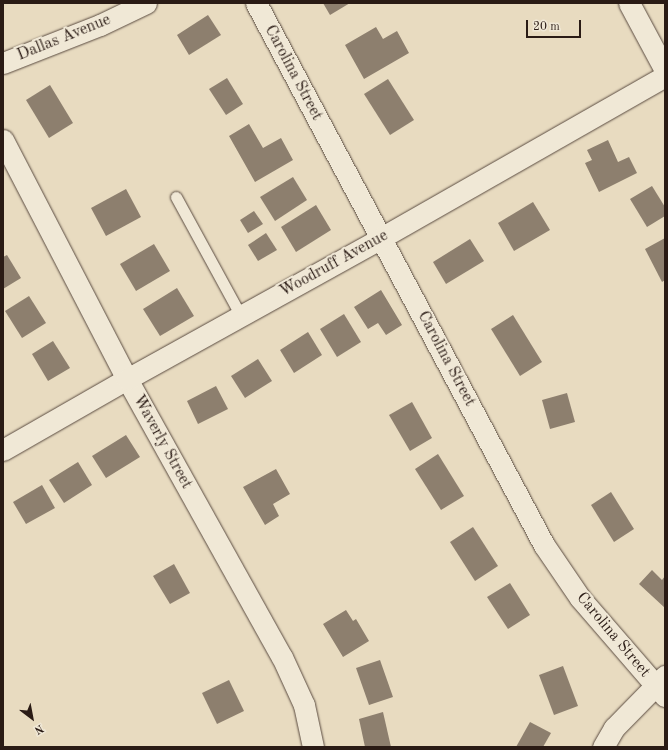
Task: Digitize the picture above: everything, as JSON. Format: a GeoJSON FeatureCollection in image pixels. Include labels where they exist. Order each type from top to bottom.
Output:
{"type":"FeatureCollection","features":[{"type":"Feature","properties":{"kind":"street","name":"Dallas Avenue"},"geometry":{"type":"LineString","coordinates":[[3,63],[100,25],[146,3]]}},
{"type":"Feature","properties":{"kind":"street","name":"Carolina Street"},"geometry":{"type":"LineString","coordinates":[[256,3],[544,545],[580,598],[662,685]]}},
{"type":"Feature","properties":{"kind":"street"},"geometry":{"type":"LineString","coordinates":[[629,3],[665,70]]}},
{"type":"Feature","properties":{"kind":"street","name":"Woodruff Avenue"},"geometry":{"type":"LineString","coordinates":[[3,450],[127,379],[382,238],[665,76]]}},
{"type":"Feature","properties":{"kind":"street","name":"Waverly Street"},"geometry":{"type":"LineString","coordinates":[[3,140],[127,379],[282,657],[304,705],[312,747]]}},
{"type":"Feature","properties":{"kind":"street"},"geometry":{"type":"LineString","coordinates":[[603,747],[614,728],[662,685]]}},
{"type":"Feature","properties":{"kind":"lane"},"geometry":{"type":"LineString","coordinates":[[176,197],[240,316]]}},
{"type":"Feature","properties":{"kind":"building"},"geometry":{"type":"Polygon","coordinates":[[[323,3],[350,3],[330,15],[323,3]]]}},
{"type":"Feature","properties":{"kind":"building"},"geometry":{"type":"Polygon","coordinates":[[[208,15],[221,35],[189,55],[177,35],[208,15]]]}},
{"type":"Feature","properties":{"kind":"building"},"geometry":{"type":"Polygon","coordinates":[[[376,27],[383,39],[397,31],[409,53],[364,79],[345,45],[376,27]]]}},
{"type":"Feature","properties":{"kind":"building"},"geometry":{"type":"Polygon","coordinates":[[[227,78],[243,104],[226,115],[209,89],[227,78]]]}},
{"type":"Feature","properties":{"kind":"building"},"geometry":{"type":"Polygon","coordinates":[[[388,79],[414,120],[390,135],[364,94],[388,79]]]}},
{"type":"Feature","properties":{"kind":"building"},"geometry":{"type":"Polygon","coordinates":[[[50,85],[73,123],[49,138],[26,100],[50,85]]]}},
{"type":"Feature","properties":{"kind":"building"},"geometry":{"type":"Polygon","coordinates":[[[249,124],[263,148],[281,138],[293,160],[255,182],[229,136],[249,124]]]}},
{"type":"Feature","properties":{"kind":"building"},"geometry":{"type":"Polygon","coordinates":[[[608,140],[618,162],[629,157],[637,173],[599,192],[585,163],[592,160],[587,150],[608,140]]]}},
{"type":"Feature","properties":{"kind":"building"},"geometry":{"type":"Polygon","coordinates":[[[293,177],[307,200],[275,221],[260,197],[293,177]]]}},
{"type":"Feature","properties":{"kind":"building"},"geometry":{"type":"Polygon","coordinates":[[[652,186],[665,207],[665,216],[647,227],[630,199],[652,186]]]}},
{"type":"Feature","properties":{"kind":"building"},"geometry":{"type":"Polygon","coordinates":[[[126,189],[141,217],[106,236],[91,208],[126,189]]]}},
{"type":"Feature","properties":{"kind":"building"},"geometry":{"type":"Polygon","coordinates":[[[533,202],[550,230],[514,251],[498,223],[533,202]]]}},
{"type":"Feature","properties":{"kind":"building"},"geometry":{"type":"Polygon","coordinates":[[[316,205],[331,230],[296,252],[281,227],[316,205]]]}},
{"type":"Feature","properties":{"kind":"building"},"geometry":{"type":"Polygon","coordinates":[[[254,211],[263,224],[248,233],[240,220],[254,211]]]}},
{"type":"Feature","properties":{"kind":"building"},"geometry":{"type":"Polygon","coordinates":[[[266,233],[277,250],[258,261],[248,245],[266,233]]]}},
{"type":"Feature","properties":{"kind":"building"},"geometry":{"type":"Polygon","coordinates":[[[665,238],[665,280],[662,282],[645,249],[665,238]]]}},
{"type":"Feature","properties":{"kind":"building"},"geometry":{"type":"Polygon","coordinates":[[[470,239],[484,261],[446,284],[433,262],[470,239]]]}},
{"type":"Feature","properties":{"kind":"building"},"geometry":{"type":"Polygon","coordinates":[[[154,244],[170,271],[136,291],[120,264],[154,244]]]}},
{"type":"Feature","properties":{"kind":"building"},"geometry":{"type":"Polygon","coordinates":[[[7,255],[21,278],[3,289],[3,257],[7,255]]]}},
{"type":"Feature","properties":{"kind":"building"},"geometry":{"type":"Polygon","coordinates":[[[177,288],[194,316],[160,336],[143,309],[177,288]]]}},
{"type":"Feature","properties":{"kind":"building"},"geometry":{"type":"Polygon","coordinates":[[[381,290],[402,325],[386,335],[378,323],[368,329],[354,307],[381,290]]]}},
{"type":"Feature","properties":{"kind":"building"},"geometry":{"type":"Polygon","coordinates":[[[29,296],[46,323],[22,338],[5,311],[29,296]]]}},
{"type":"Feature","properties":{"kind":"building"},"geometry":{"type":"Polygon","coordinates":[[[344,314],[361,342],[337,357],[320,329],[344,314]]]}},
{"type":"Feature","properties":{"kind":"building"},"geometry":{"type":"Polygon","coordinates":[[[513,315],[542,362],[520,376],[491,329],[513,315]]]}},
{"type":"Feature","properties":{"kind":"building"},"geometry":{"type":"Polygon","coordinates":[[[308,332],[322,355],[294,373],[280,350],[308,332]]]}},
{"type":"Feature","properties":{"kind":"building"},"geometry":{"type":"Polygon","coordinates":[[[53,341],[70,368],[48,381],[32,354],[53,341]]]}},
{"type":"Feature","properties":{"kind":"building"},"geometry":{"type":"Polygon","coordinates":[[[258,359],[272,381],[245,398],[231,376],[258,359]]]}},
{"type":"Feature","properties":{"kind":"building"},"geometry":{"type":"Polygon","coordinates":[[[216,386],[228,409],[198,424],[187,401],[216,386]]]}},
{"type":"Feature","properties":{"kind":"building"},"geometry":{"type":"Polygon","coordinates":[[[567,393],[575,422],[550,429],[542,400],[567,393]]]}},
{"type":"Feature","properties":{"kind":"building"},"geometry":{"type":"Polygon","coordinates":[[[412,402],[432,438],[410,451],[389,415],[412,402]]]}},
{"type":"Feature","properties":{"kind":"building"},"geometry":{"type":"Polygon","coordinates":[[[126,435],[140,457],[106,478],[92,456],[126,435]]]}},
{"type":"Feature","properties":{"kind":"building"},"geometry":{"type":"Polygon","coordinates":[[[438,454],[464,496],[441,510],[415,469],[438,454]]]}},
{"type":"Feature","properties":{"kind":"building"},"geometry":{"type":"Polygon","coordinates":[[[78,462],[92,485],[64,503],[49,480],[78,462]]]}},
{"type":"Feature","properties":{"kind":"building"},"geometry":{"type":"Polygon","coordinates":[[[276,469],[290,494],[273,504],[279,516],[265,525],[243,487],[276,469]]]}},
{"type":"Feature","properties":{"kind":"building"},"geometry":{"type":"Polygon","coordinates":[[[42,485],[55,508],[26,524],[13,502],[42,485]]]}},
{"type":"Feature","properties":{"kind":"building"},"geometry":{"type":"Polygon","coordinates":[[[611,492],[634,529],[614,542],[591,505],[611,492]]]}},
{"type":"Feature","properties":{"kind":"building"},"geometry":{"type":"Polygon","coordinates":[[[473,527],[498,566],[475,581],[450,542],[473,527]]]}},
{"type":"Feature","properties":{"kind":"building"},"geometry":{"type":"Polygon","coordinates":[[[174,564],[190,593],[170,604],[153,576],[174,564]]]}},
{"type":"Feature","properties":{"kind":"building"},"geometry":{"type":"Polygon","coordinates":[[[652,570],[662,580],[665,576],[665,608],[639,584],[652,570]]]}},
{"type":"Feature","properties":{"kind":"building"},"geometry":{"type":"Polygon","coordinates":[[[510,583],[530,615],[508,629],[487,597],[510,583]]]}},
{"type":"Feature","properties":{"kind":"building"},"geometry":{"type":"Polygon","coordinates":[[[346,610],[353,621],[356,619],[369,641],[343,657],[323,624],[346,610]]]}},
{"type":"Feature","properties":{"kind":"building"},"geometry":{"type":"Polygon","coordinates":[[[380,660],[393,697],[369,705],[356,668],[380,660]]]}},
{"type":"Feature","properties":{"kind":"building"},"geometry":{"type":"Polygon","coordinates":[[[563,666],[578,706],[554,715],[539,675],[563,666]]]}},
{"type":"Feature","properties":{"kind":"building"},"geometry":{"type":"Polygon","coordinates":[[[229,680],[244,711],[217,724],[202,693],[229,680]]]}},
{"type":"Feature","properties":{"kind":"building"},"geometry":{"type":"Polygon","coordinates":[[[383,712],[391,747],[365,747],[359,719],[383,712]]]}},
{"type":"Feature","properties":{"kind":"building"},"geometry":{"type":"Polygon","coordinates":[[[530,722],[551,733],[543,747],[516,747],[530,722]]]}}]}
